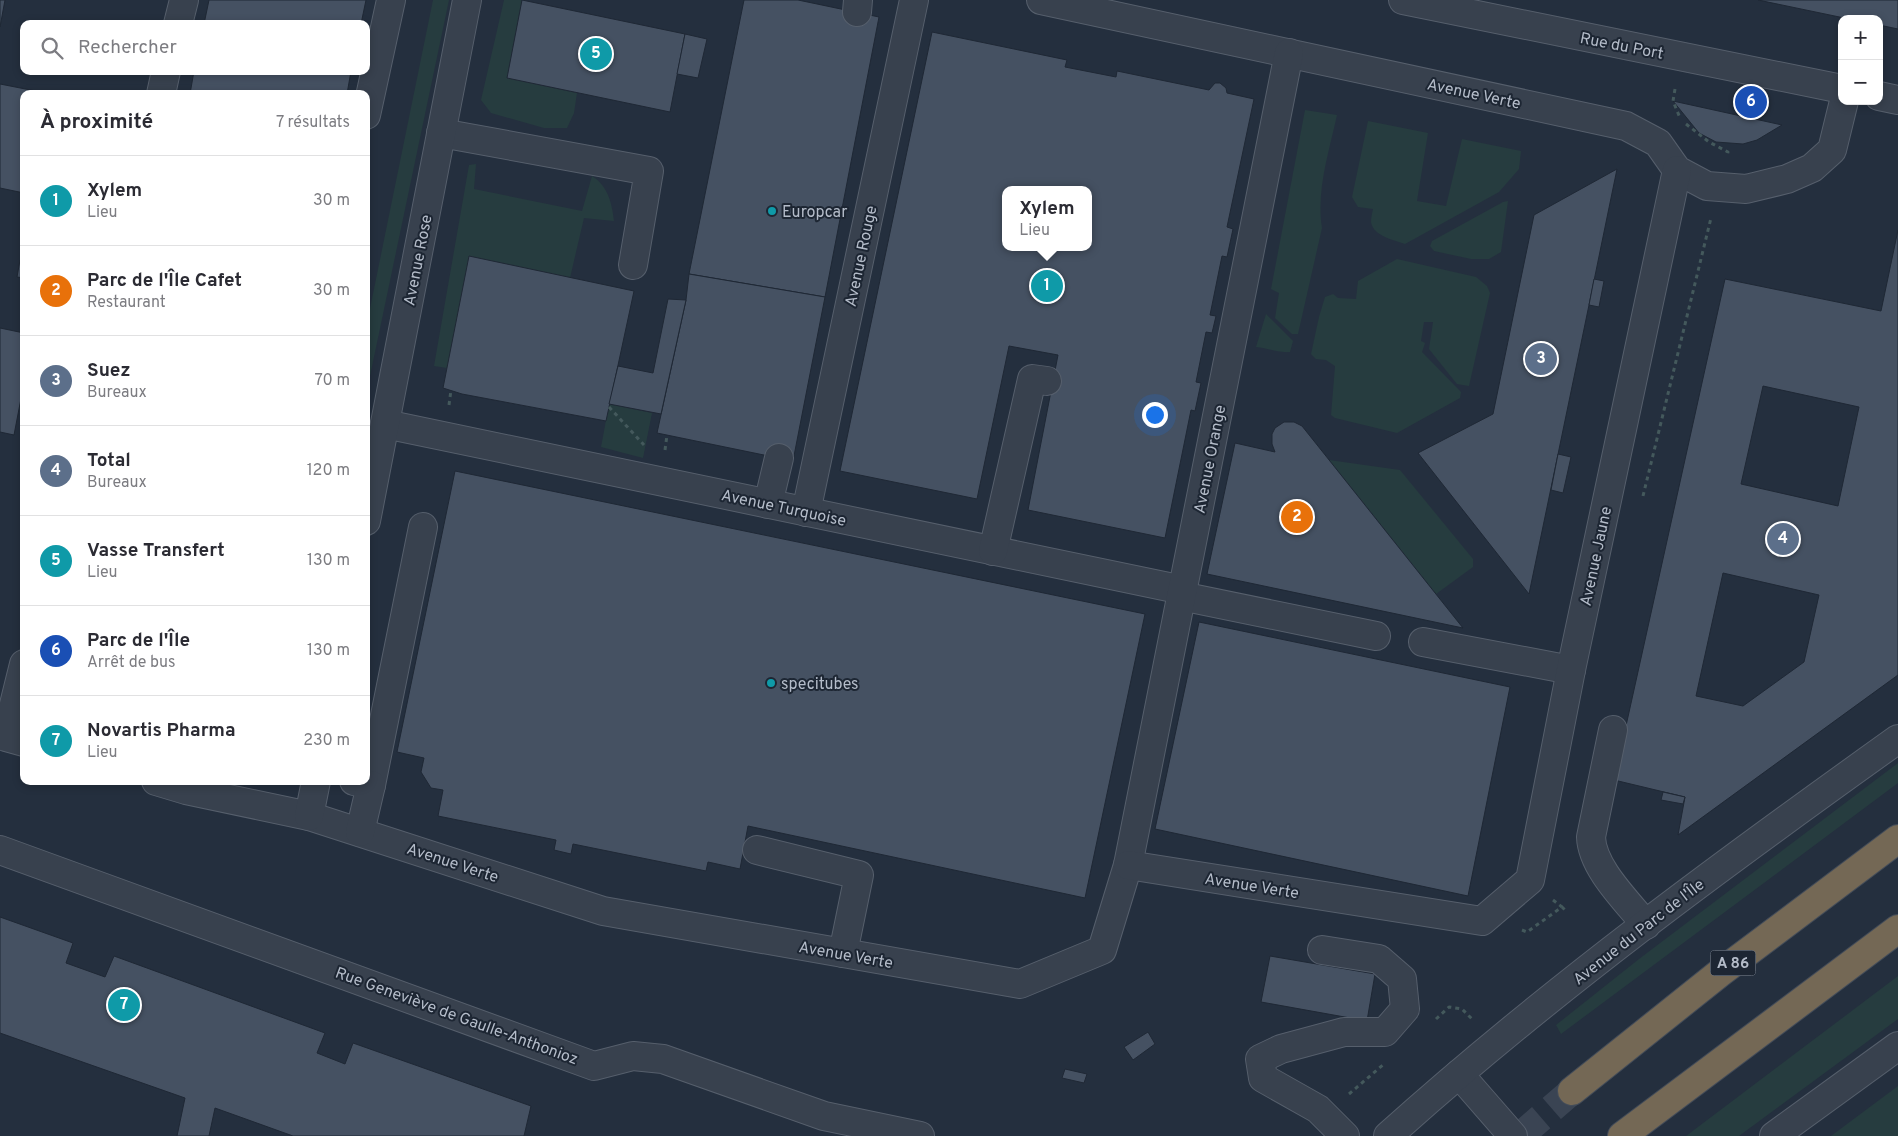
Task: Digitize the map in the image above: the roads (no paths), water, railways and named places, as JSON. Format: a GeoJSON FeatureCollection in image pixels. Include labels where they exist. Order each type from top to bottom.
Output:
{"type":"FeatureCollection","features":[{"type":"Feature","properties":{"kind":"highway","name":"A 86"},"geometry":{"type":"LineString","coordinates":[[1572,1091],[1722,972],[1898,839]]}},
{"type":"Feature","properties":{"kind":"highway"},"geometry":{"type":"LineString","coordinates":[[1622,1136],[1898,929]]}},
{"type":"Feature","properties":{"kind":"street"},"geometry":{"type":"LineString","coordinates":[[179,20],[184,0]]}},
{"type":"Feature","properties":{"kind":"street"},"geometry":{"type":"LineString","coordinates":[[370,97],[391,0]]}},
{"type":"Feature","properties":{"kind":"street","name":"Avenue Rose"},"geometry":{"type":"LineString","coordinates":[[370,500],[467,0]]}},
{"type":"Feature","properties":{"kind":"street","name":"Avenue Rouge"},"geometry":{"type":"LineString","coordinates":[[806,512],[914,0]]}},
{"type":"Feature","properties":{"kind":"street","name":"Avenue Verte"},"geometry":{"type":"LineString","coordinates":[[1041,0],[1626,126],[1658,143],[1676,170],[1707,186],[1746,189],[1787,179],[1812,168],[1832,150],[1843,105]]}},
{"type":"Feature","properties":{"kind":"street","name":"Rue du Port"},"geometry":{"type":"LineString","coordinates":[[1403,0],[1838,88]]}},
{"type":"Feature","properties":{"kind":"street","name":"Avenue Orange"},"geometry":{"type":"LineString","coordinates":[[1128,865],[1289,53]]}},
{"type":"Feature","properties":{"kind":"street"},"geometry":{"type":"LineString","coordinates":[[162,90],[165,75]]}},
{"type":"Feature","properties":{"kind":"street"},"geometry":{"type":"LineString","coordinates":[[1883,97],[1898,100]]}},
{"type":"Feature","properties":{"kind":"street"},"geometry":{"type":"LineString","coordinates":[[441,133],[649,171],[633,265]]}},
{"type":"Feature","properties":{"kind":"street","name":"Avenue Jaune"},"geometry":{"type":"LineString","coordinates":[[1482,921],[1530,880],[1571,670],[1676,170]]}},
{"type":"Feature","properties":{"kind":"street"},"geometry":{"type":"LineString","coordinates":[[993,551],[1032,379],[1047,381]]}},
{"type":"Feature","properties":{"kind":"street","name":"Avenue Turquoise"},"geometry":{"type":"LineString","coordinates":[[385,424],[993,551],[1376,636]]}},
{"type":"Feature","properties":{"kind":"street"},"geometry":{"type":"LineString","coordinates":[[768,504],[779,458]]}},
{"type":"Feature","properties":{"kind":"street"},"geometry":{"type":"LineString","coordinates":[[370,749],[423,527]]}},
{"type":"Feature","properties":{"kind":"street"},"geometry":{"type":"LineString","coordinates":[[1423,642],[1571,670]]}},
{"type":"Feature","properties":{"kind":"street"},"geometry":{"type":"LineString","coordinates":[[15,739],[20,697]]}},
{"type":"Feature","properties":{"kind":"street"},"geometry":{"type":"LineString","coordinates":[[1613,730],[1591,837],[1591,846],[1610,881],[1646,925]]}},
{"type":"Feature","properties":{"kind":"street","name":"Avenue du Parc de l'Île"},"geometry":{"type":"LineString","coordinates":[[1388,1136],[1498,1040],[1737,854],[1898,739]]}},
{"type":"Feature","properties":{"kind":"street","name":"Avenue Verte"},"geometry":{"type":"LineString","coordinates":[[169,785],[186,790],[220,789],[360,832],[603,911],[1020,984],[1102,950],[1128,865],[1482,921]]}},
{"type":"Feature","properties":{"kind":"street"},"geometry":{"type":"LineString","coordinates":[[309,816],[315,785]]}},
{"type":"Feature","properties":{"kind":"street"},"geometry":{"type":"LineString","coordinates":[[360,832],[362,785]]}},
{"type":"Feature","properties":{"kind":"street","name":"Rue Geneviève de Gaulle-Anthonioz"},"geometry":{"type":"LineString","coordinates":[[0,850],[594,1066],[633,1056],[663,1058],[824,1116],[920,1136]]}},
{"type":"Feature","properties":{"kind":"street"},"geometry":{"type":"LineString","coordinates":[[757,850],[859,875],[843,953]]}},
{"type":"Feature","properties":{"kind":"street"},"geometry":{"type":"LineString","coordinates":[[1322,950],[1379,959],[1402,979],[1405,1009],[1384,1032],[1344,1032],[1281,1049],[1260,1059],[1264,1078],[1318,1109],[1345,1136]]}},
{"type":"Feature","properties":{"kind":"street"},"geometry":{"type":"LineString","coordinates":[[1774,1136],[1898,1046]]}},
{"type":"Feature","properties":{"kind":"street"},"geometry":{"type":"LineString","coordinates":[[1459,1074],[1513,1136]]}},
{"type":"Feature","properties":{"kind":"tunnel"},"geometry":{"type":"LineString","coordinates":[[1520,1136],[1572,1091]]}},
{"type":"Feature","properties":{"kind":"place","name":"Vasse Transfert"},"geometry":{"type":"Point","coordinates":[596,54]}},
{"type":"Feature","properties":{"kind":"place","name":"Parc de l'Île"},"geometry":{"type":"Point","coordinates":[1751,102]}},
{"type":"Feature","properties":{"kind":"place","name":"Europcar"},"geometry":{"type":"Point","coordinates":[772,211]}},
{"type":"Feature","properties":{"kind":"place","name":"Xylem"},"geometry":{"type":"Point","coordinates":[1047,286]}},
{"type":"Feature","properties":{"kind":"place","name":"Suez"},"geometry":{"type":"Point","coordinates":[1541,359]}},
{"type":"Feature","properties":{"kind":"place","name":"Parc de l'Île Cafet"},"geometry":{"type":"Point","coordinates":[1297,517]}},
{"type":"Feature","properties":{"kind":"place","name":"Total"},"geometry":{"type":"Point","coordinates":[1783,539]}},
{"type":"Feature","properties":{"kind":"place","name":"specitubes"},"geometry":{"type":"Point","coordinates":[771,683]}},
{"type":"Feature","properties":{"kind":"place","name":"Novartis Pharma"},"geometry":{"type":"Point","coordinates":[124,1005]}}]}
